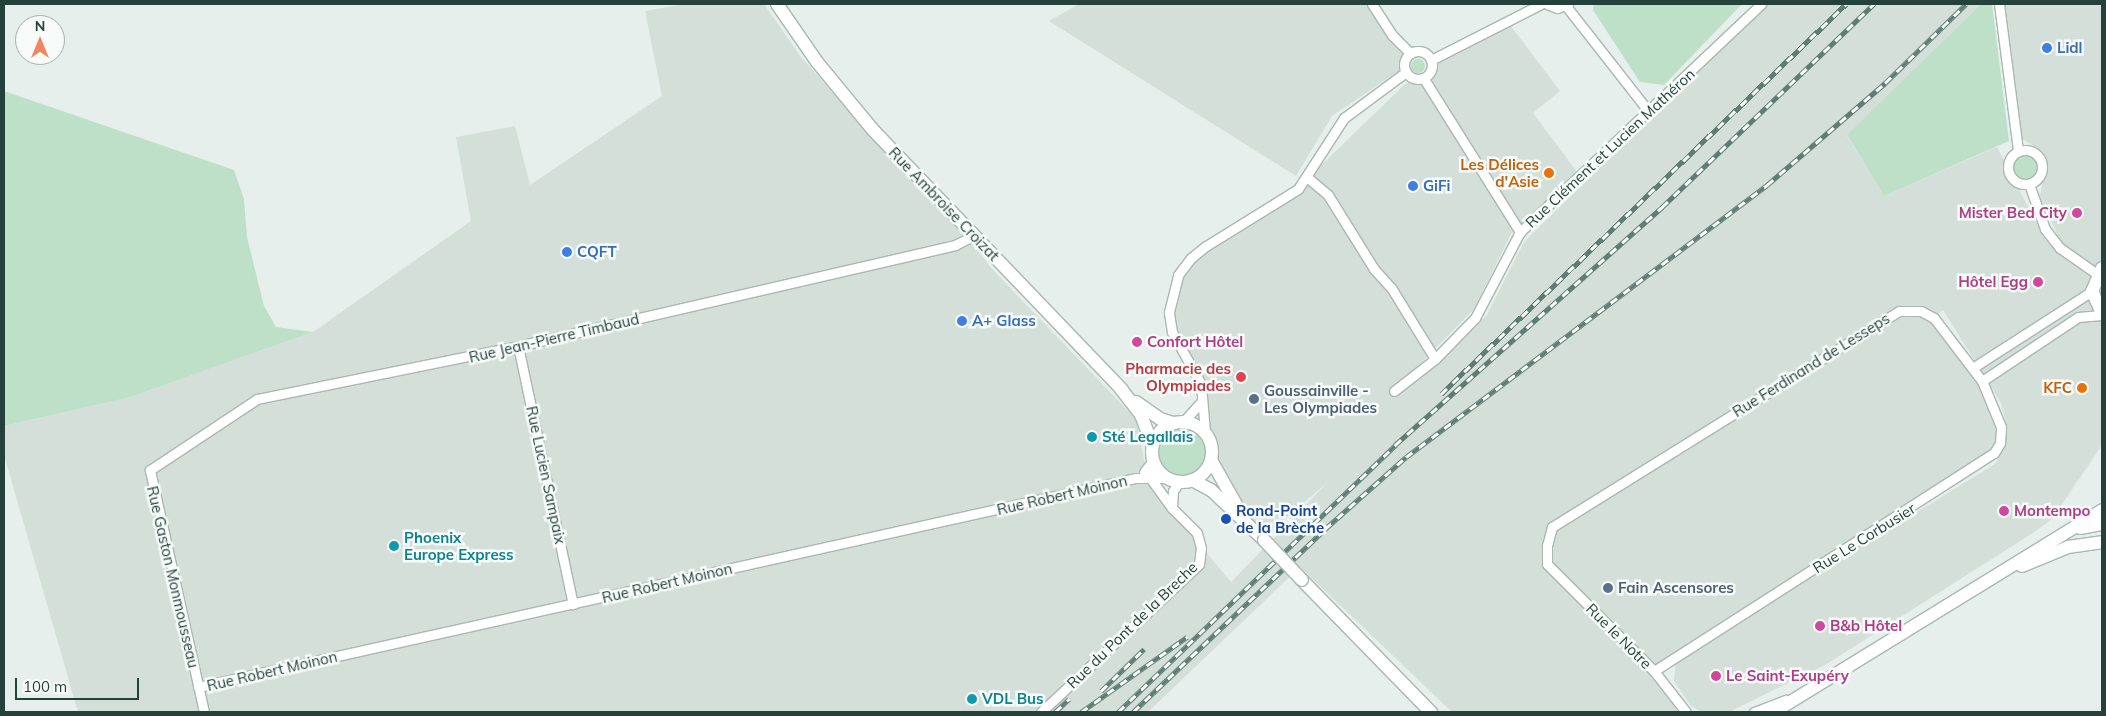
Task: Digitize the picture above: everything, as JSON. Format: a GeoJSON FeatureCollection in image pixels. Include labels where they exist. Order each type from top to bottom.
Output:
{"type":"FeatureCollection","features":[{"type":"Feature","properties":{"kind":"main road","name":"Rue Ambroise Croizat"},"geometry":{"type":"LineString","coordinates":[[779,6],[853,107],[973,236],[1121,389]]}},
{"type":"Feature","properties":{"kind":"main road"},"geometry":{"type":"LineString","coordinates":[[2100,271],[2092,291],[2102,314]]}},
{"type":"Feature","properties":{"kind":"main road"},"geometry":{"type":"LineString","coordinates":[[1121,389],[1154,415],[1178,423],[1197,426],[1205,432],[1212,446],[1211,460],[1204,472],[1180,479]]}},
{"type":"Feature","properties":{"kind":"main road"},"geometry":{"type":"LineString","coordinates":[[1121,389],[1141,415],[1152,458],[1161,472],[1211,490],[1264,540],[1431,712]]}},
{"type":"Feature","properties":{"kind":"main road"},"geometry":{"type":"LineString","coordinates":[[1152,458],[1158,434],[1178,423]]}},
{"type":"Feature","properties":{"kind":"main road"},"geometry":{"type":"LineString","coordinates":[[1211,460],[1228,494],[1253,529]]}},
{"type":"Feature","properties":{"kind":"main road"},"geometry":{"type":"LineString","coordinates":[[1774,712],[2102,510]]}},
{"type":"Feature","properties":{"kind":"main road"},"geometry":{"type":"LineString","coordinates":[[2068,531],[2102,524]]}},
{"type":"Feature","properties":{"kind":"main road"},"geometry":{"type":"LineString","coordinates":[[1983,583],[2068,547],[2102,542]]}},
{"type":"Feature","properties":{"kind":"street"},"geometry":{"type":"LineString","coordinates":[[1372,4],[1392,35],[1410,53],[1424,53],[1431,60],[1432,69],[1424,79]]}},
{"type":"Feature","properties":{"kind":"street"},"geometry":{"type":"LineString","coordinates":[[1431,60],[1541,4]]}},
{"type":"Feature","properties":{"kind":"street"},"geometry":{"type":"LineString","coordinates":[[1547,4],[1557,8],[1567,5],[1649,112]]}},
{"type":"Feature","properties":{"kind":"street","name":"Rue Clément et Lucien Mathéron"},"geometry":{"type":"LineString","coordinates":[[1394,391],[1435,359],[1475,318],[1520,232],[1761,4]]}},
{"type":"Feature","properties":{"kind":"street"},"geometry":{"type":"LineString","coordinates":[[1998,4],[2018,151]]}},
{"type":"Feature","properties":{"kind":"street"},"geometry":{"type":"LineString","coordinates":[[1406,72],[1404,63],[1410,53]]}},
{"type":"Feature","properties":{"kind":"street"},"geometry":{"type":"LineString","coordinates":[[1406,72],[1424,79],[1520,232]]}},
{"type":"Feature","properties":{"kind":"street"},"geometry":{"type":"LineString","coordinates":[[1205,432],[1201,384],[1172,332],[1168,312],[1178,275],[1198,252],[1298,189],[1308,178],[1344,118],[1406,72]]}},
{"type":"Feature","properties":{"kind":"street"},"geometry":{"type":"LineString","coordinates":[[2029,150],[2042,161],[2039,178],[2029,184],[2018,183],[2010,175],[2009,159],[2018,151],[2029,150]]}},
{"type":"Feature","properties":{"kind":"street"},"geometry":{"type":"LineString","coordinates":[[1308,178],[1328,196],[1374,269],[1392,289],[1435,359]]}},
{"type":"Feature","properties":{"kind":"street"},"geometry":{"type":"LineString","coordinates":[[2029,184],[2045,229],[2060,248],[2100,271]]}},
{"type":"Feature","properties":{"kind":"street","name":"Rue Jean-Pierre Timbaud"},"geometry":{"type":"LineString","coordinates":[[150,470],[257,399],[518,346],[955,245],[973,236]]}},
{"type":"Feature","properties":{"kind":"street"},"geometry":{"type":"LineString","coordinates":[[1974,367],[2092,291]]}},
{"type":"Feature","properties":{"kind":"street","name":"Rue Ferdinand de Lesseps"},"geometry":{"type":"LineString","coordinates":[[1547,564],[1547,546],[1552,527],[1564,518],[1899,311],[1921,311],[1934,318],[1974,367]]}},
{"type":"Feature","properties":{"kind":"street"},"geometry":{"type":"LineString","coordinates":[[1982,380],[2078,317],[2102,314]]}},
{"type":"Feature","properties":{"kind":"street"},"geometry":{"type":"LineString","coordinates":[[2033,329],[2041,342]]}},
{"type":"Feature","properties":{"kind":"street","name":"Rue Lucien Sampaix"},"geometry":{"type":"LineString","coordinates":[[518,346],[573,604]]}},
{"type":"Feature","properties":{"kind":"street","name":"Rue Le Corbusier"},"geometry":{"type":"LineString","coordinates":[[1654,671],[1990,459],[2000,443],[2000,427],[1982,380],[1974,367]]}},
{"type":"Feature","properties":{"kind":"street"},"geometry":{"type":"LineString","coordinates":[[1178,423],[1201,402]]}},
{"type":"Feature","properties":{"kind":"street","name":"Rue Robert Moinon"},"geometry":{"type":"LineString","coordinates":[[1136,478],[1152,458]]}},
{"type":"Feature","properties":{"kind":"street","name":"Rue du Pont de la Breche"},"geometry":{"type":"LineString","coordinates":[[1041,712],[1199,564],[1201,548],[1197,533],[1172,508],[1152,480],[1152,458]]}},
{"type":"Feature","properties":{"kind":"street","name":"Rue Gaston Monmousseau"},"geometry":{"type":"LineString","coordinates":[[150,470],[204,712]]}},
{"type":"Feature","properties":{"kind":"street","name":"Rue Robert Moinon"},"geometry":{"type":"LineString","coordinates":[[198,687],[1136,478],[1152,480],[1180,479]]}},
{"type":"Feature","properties":{"kind":"street"},"geometry":{"type":"LineString","coordinates":[[1172,508],[1173,490],[1180,479]]}},
{"type":"Feature","properties":{"kind":"street","name":"Rue le Notre"},"geometry":{"type":"LineString","coordinates":[[1547,564],[1654,671],[1686,712]]}},
{"type":"Feature","properties":{"kind":"street"},"geometry":{"type":"LineString","coordinates":[[1754,712],[1809,690]]}},
{"type":"Feature","properties":{"kind":"shaded area"},"geometry":{"type":"Polygon","coordinates":[[[685,4],[764,4],[801,57],[832,92],[971,241],[992,269],[1136,419],[1149,484],[1231,582],[1327,483],[1262,538],[1253,529],[1211,460],[1201,384],[1172,332],[1171,292],[1190,258],[1308,178],[1405,84],[1427,77],[1432,64],[1507,21],[1560,91],[1533,113],[1578,173],[1511,234],[1474,309],[1423,361],[1429,371],[1487,315],[1524,242],[1767,4],[1981,4],[1847,136],[1884,196],[1997,147],[2046,241],[2058,236],[2040,197],[2046,158],[2043,152],[2021,138],[2004,4],[2102,4],[2102,445],[2052,519],[2036,531],[1825,665],[1729,712],[1701,712],[1690,705],[1674,681],[1676,660],[1995,464],[2002,451],[2006,424],[2001,403],[1943,310],[1934,317],[1974,367],[2001,427],[1994,453],[1654,671],[1678,712],[1452,712],[1300,567],[1148,712],[78,712],[4,455],[4,426],[131,397],[313,332],[471,221],[456,137],[515,126],[530,185],[662,96],[645,11],[685,4]]]}},
{"type":"Feature","properties":{"kind":"shaded area"},"geometry":{"type":"Polygon","coordinates":[[[1079,4],[1372,4],[1407,56],[1403,68],[1332,116],[1296,176],[1049,21],[1079,4]]]}},
{"type":"Feature","properties":{"kind":"green space"},"geometry":{"type":"Polygon","coordinates":[[[1594,4],[1742,4],[1664,85],[1640,82],[1593,10],[1594,4]]]}},
{"type":"Feature","properties":{"kind":"green space"},"geometry":{"type":"Polygon","coordinates":[[[1981,4],[1992,4],[2009,141],[1884,196],[1847,135],[1981,4]]]}},
{"type":"Feature","properties":{"kind":"green space"},"geometry":{"type":"Polygon","coordinates":[[[1415,59],[1421,59],[1425,66],[1421,73],[1415,73],[1411,69],[1411,63],[1415,59]]]}},
{"type":"Feature","properties":{"kind":"green space"},"geometry":{"type":"Polygon","coordinates":[[[4,91],[234,170],[244,199],[247,237],[264,306],[276,327],[313,332],[131,397],[4,426],[4,91]]]}},
{"type":"Feature","properties":{"kind":"green space"},"geometry":{"type":"Polygon","coordinates":[[[2025,155],[2033,159],[2037,167],[2033,175],[2025,179],[2017,175],[2013,167],[2017,159],[2025,155]]]}},
{"type":"Feature","properties":{"kind":"green space"},"geometry":{"type":"Polygon","coordinates":[[[1182,428],[1192,430],[1200,435],[1205,443],[1207,453],[1205,463],[1200,471],[1192,476],[1182,478],[1172,476],[1164,471],[1159,463],[1157,453],[1159,443],[1164,435],[1172,430],[1182,428]]]}},
{"type":"Feature","properties":{"kind":"railway"},"geometry":{"type":"LineString","coordinates":[[1441,394],[1846,4]]}},
{"type":"Feature","properties":{"kind":"railway"},"geometry":{"type":"LineString","coordinates":[[1118,712],[1395,445],[1662,207],[1874,4]]}},
{"type":"Feature","properties":{"kind":"railway"},"geometry":{"type":"LineString","coordinates":[[1133,712],[1325,529],[1406,457],[1767,185],[1885,83],[1966,4]]}},
{"type":"Feature","properties":{"kind":"railway"},"geometry":{"type":"LineString","coordinates":[[1081,712],[1187,637]]}},
{"type":"Feature","properties":{"kind":"railway"},"geometry":{"type":"LineString","coordinates":[[1101,691],[1144,649]]}},
{"type":"Feature","properties":{"kind":"railway"},"geometry":{"type":"LineString","coordinates":[[1055,712],[1069,699]]}},
{"type":"Feature","properties":{"kind":"place","name":"Lidl"},"geometry":{"type":"Point","coordinates":[2047,48]}},
{"type":"Feature","properties":{"kind":"place","name":"Les Délices d'Asie"},"geometry":{"type":"Point","coordinates":[1549,173]}},
{"type":"Feature","properties":{"kind":"place","name":"GiFi"},"geometry":{"type":"Point","coordinates":[1413,186]}},
{"type":"Feature","properties":{"kind":"place","name":"Mister Bed City"},"geometry":{"type":"Point","coordinates":[2077,213]}},
{"type":"Feature","properties":{"kind":"place","name":"CQFT"},"geometry":{"type":"Point","coordinates":[567,252]}},
{"type":"Feature","properties":{"kind":"place","name":"Hôtel Egg"},"geometry":{"type":"Point","coordinates":[2038,282]}},
{"type":"Feature","properties":{"kind":"place","name":"A+ Glass"},"geometry":{"type":"Point","coordinates":[962,321]}},
{"type":"Feature","properties":{"kind":"place","name":"Confort Hôtel"},"geometry":{"type":"Point","coordinates":[1137,342]}},
{"type":"Feature","properties":{"kind":"place","name":"Pharmacie des Olympiades"},"geometry":{"type":"Point","coordinates":[1241,377]}},
{"type":"Feature","properties":{"kind":"place","name":"KFC"},"geometry":{"type":"Point","coordinates":[2082,388]}},
{"type":"Feature","properties":{"kind":"place","name":"Goussainville - Les Olympiades"},"geometry":{"type":"Point","coordinates":[1254,399]}},
{"type":"Feature","properties":{"kind":"place","name":"Sté Legallais"},"geometry":{"type":"Point","coordinates":[1092,437]}},
{"type":"Feature","properties":{"kind":"place","name":"Montempo"},"geometry":{"type":"Point","coordinates":[2004,511]}},
{"type":"Feature","properties":{"kind":"place","name":"Rond-Point de la Brèche"},"geometry":{"type":"Point","coordinates":[1226,519]}},
{"type":"Feature","properties":{"kind":"place","name":"Phoenix Europe Express"},"geometry":{"type":"Point","coordinates":[394,546]}},
{"type":"Feature","properties":{"kind":"place","name":"Fain Ascensores"},"geometry":{"type":"Point","coordinates":[1608,588]}},
{"type":"Feature","properties":{"kind":"place","name":"B&b Hôtel"},"geometry":{"type":"Point","coordinates":[1820,626]}},
{"type":"Feature","properties":{"kind":"place","name":"Le Saint-Exupéry"},"geometry":{"type":"Point","coordinates":[1716,676]}},
{"type":"Feature","properties":{"kind":"place","name":"VDL Bus"},"geometry":{"type":"Point","coordinates":[972,699]}}]}
